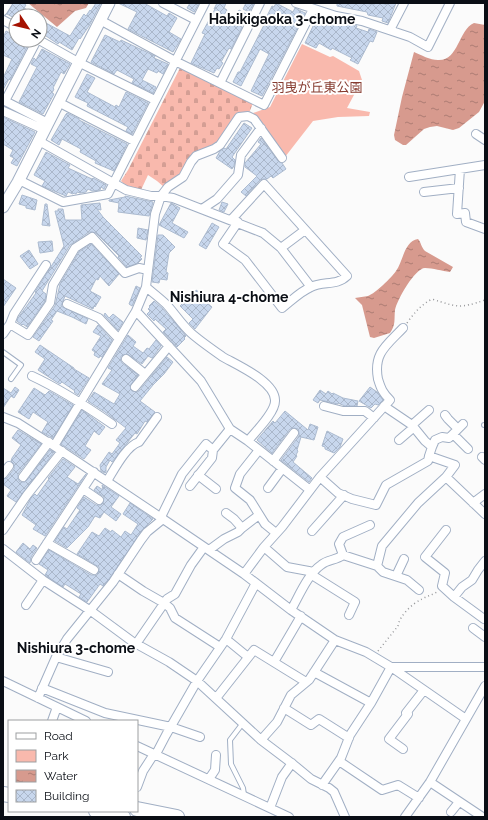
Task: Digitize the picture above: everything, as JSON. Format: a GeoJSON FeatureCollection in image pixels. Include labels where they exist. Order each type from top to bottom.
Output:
{"type":"FeatureCollection","features":[{"type":"Feature","properties":{"kind":"highway"},"geometry":{"type":"LineString","coordinates":[[138,809],[178,817]]}},
{"type":"Feature","properties":{"kind":"highway"},"geometry":{"type":"LineString","coordinates":[[100,812],[123,817]]}},
{"type":"Feature","properties":{"kind":"street"},"geometry":{"type":"LineString","coordinates":[[3,11],[8,3]]}},
{"type":"Feature","properties":{"kind":"street"},"geometry":{"type":"LineString","coordinates":[[3,207],[20,180],[109,3]]}},
{"type":"Feature","properties":{"kind":"street"},"geometry":{"type":"LineString","coordinates":[[162,3],[196,20]]}},
{"type":"Feature","properties":{"kind":"street"},"geometry":{"type":"LineString","coordinates":[[20,180],[63,202],[108,194],[205,3]]}},
{"type":"Feature","properties":{"kind":"street"},"geometry":{"type":"LineString","coordinates":[[220,83],[260,3]]}},
{"type":"Feature","properties":{"kind":"street"},"geometry":{"type":"LineString","coordinates":[[296,3],[336,16],[362,21],[390,30],[410,37],[428,47],[450,3]]}},
{"type":"Feature","properties":{"kind":"street"},"geometry":{"type":"LineString","coordinates":[[390,30],[404,3]]}},
{"type":"Feature","properties":{"kind":"street"},"geometry":{"type":"LineString","coordinates":[[100,20],[175,61],[264,104],[314,9]]}},
{"type":"Feature","properties":{"kind":"street"},"geometry":{"type":"LineString","coordinates":[[48,46],[155,100]]}},
{"type":"Feature","properties":{"kind":"street"},"geometry":{"type":"LineString","coordinates":[[34,48],[4,101],[46,126]]}},
{"type":"Feature","properties":{"kind":"street"},"geometry":{"type":"LineString","coordinates":[[58,102],[134,141]]}},
{"type":"Feature","properties":{"kind":"street"},"geometry":{"type":"LineString","coordinates":[[3,111],[46,126]]}},
{"type":"Feature","properties":{"kind":"street"},"geometry":{"type":"LineString","coordinates":[[23,477],[51,444],[80,402],[136,311],[146,287],[155,214],[161,196],[168,187],[184,177],[191,162],[196,156],[220,145],[239,117],[248,116],[254,119],[282,158]]}},
{"type":"Feature","properties":{"kind":"street"},"geometry":{"type":"LineString","coordinates":[[202,209],[217,199],[238,175],[241,155],[261,128]]}},
{"type":"Feature","properties":{"kind":"street"},"geometry":{"type":"LineString","coordinates":[[476,134],[485,140]]}},
{"type":"Feature","properties":{"kind":"street"},"geometry":{"type":"LineString","coordinates":[[39,141],[126,190],[150,196],[173,198],[263,233],[280,248],[311,287]]}},
{"type":"Feature","properties":{"kind":"street"},"geometry":{"type":"LineString","coordinates":[[409,177],[485,166]]}},
{"type":"Feature","properties":{"kind":"street"},"geometry":{"type":"LineString","coordinates":[[460,169],[457,214],[465,213],[466,222],[485,229]]}},
{"type":"Feature","properties":{"kind":"street"},"geometry":{"type":"LineString","coordinates":[[264,184],[347,276],[342,281],[322,283],[311,287],[282,308],[245,260],[223,244],[234,221],[264,184]]}},
{"type":"Feature","properties":{"kind":"street"},"geometry":{"type":"LineString","coordinates":[[424,192],[459,188]]}},
{"type":"Feature","properties":{"kind":"street"},"geometry":{"type":"LineString","coordinates":[[280,248],[305,230]]}},
{"type":"Feature","properties":{"kind":"street"},"geometry":{"type":"LineString","coordinates":[[10,324],[28,335],[50,303],[53,285],[75,248],[92,238],[125,273],[139,268],[148,270]]}},
{"type":"Feature","properties":{"kind":"street"},"geometry":{"type":"LineString","coordinates":[[3,334],[10,324],[14,314],[46,265]]}},
{"type":"Feature","properties":{"kind":"street"},"geometry":{"type":"LineString","coordinates":[[146,287],[166,304],[191,333],[222,356],[259,378],[271,390],[275,400],[270,414],[248,441]]}},
{"type":"Feature","properties":{"kind":"street"},"geometry":{"type":"LineString","coordinates":[[67,304],[99,318],[119,339]]}},
{"type":"Feature","properties":{"kind":"street"},"geometry":{"type":"LineString","coordinates":[[136,311],[201,382],[230,429],[248,441],[310,490]]}},
{"type":"Feature","properties":{"kind":"street"},"geometry":{"type":"LineString","coordinates":[[244,574],[320,477],[390,400],[382,393],[376,367],[380,353],[404,328]]}},
{"type":"Feature","properties":{"kind":"street"},"geometry":{"type":"LineString","coordinates":[[135,387],[169,346]]}},
{"type":"Feature","properties":{"kind":"street"},"geometry":{"type":"LineString","coordinates":[[126,359],[145,374]]}},
{"type":"Feature","properties":{"kind":"street"},"geometry":{"type":"LineString","coordinates":[[32,376],[80,402],[112,424]]}},
{"type":"Feature","properties":{"kind":"street"},"geometry":{"type":"LineString","coordinates":[[324,406],[343,411],[365,411],[374,418]]}},
{"type":"Feature","properties":{"kind":"street"},"geometry":{"type":"LineString","coordinates":[[384,406],[413,427],[432,447]]}},
{"type":"Feature","properties":{"kind":"street"},"geometry":{"type":"LineString","coordinates":[[399,440],[429,410]]}},
{"type":"Feature","properties":{"kind":"street"},"geometry":{"type":"LineString","coordinates":[[446,415],[458,429],[468,449]]}},
{"type":"Feature","properties":{"kind":"street"},"geometry":{"type":"LineString","coordinates":[[3,417],[18,423],[94,472],[244,574],[291,610],[335,640],[374,656],[466,719]]}},
{"type":"Feature","properties":{"kind":"street"},"geometry":{"type":"LineString","coordinates":[[107,481],[129,448],[134,443],[138,442],[157,417]]}},
{"type":"Feature","properties":{"kind":"street"},"geometry":{"type":"LineString","coordinates":[[190,486],[212,458],[213,450],[230,429]]}},
{"type":"Feature","properties":{"kind":"street"},"geometry":{"type":"LineString","coordinates":[[320,477],[338,493],[376,505],[386,485],[428,461],[435,440],[442,437],[449,438],[458,429]]}},
{"type":"Feature","properties":{"kind":"street"},"geometry":{"type":"LineString","coordinates":[[273,461],[294,433]]}},
{"type":"Feature","properties":{"kind":"street"},"geometry":{"type":"LineString","coordinates":[[38,698],[56,658],[67,640],[91,611],[141,540],[162,518],[182,474],[191,461],[206,444],[213,450]]}},
{"type":"Feature","properties":{"kind":"street"},"geometry":{"type":"LineString","coordinates":[[259,450],[240,474],[235,488],[250,500],[265,524],[276,533]]}},
{"type":"Feature","properties":{"kind":"street"},"geometry":{"type":"LineString","coordinates":[[3,530],[27,495],[62,451]]}},
{"type":"Feature","properties":{"kind":"street"},"geometry":{"type":"LineString","coordinates":[[377,566],[382,546],[418,502],[446,477],[456,465],[429,456]]}},
{"type":"Feature","properties":{"kind":"street"},"geometry":{"type":"LineString","coordinates":[[3,474],[9,466]]}},
{"type":"Feature","properties":{"kind":"street"},"geometry":{"type":"LineString","coordinates":[[268,488],[282,469]]}},
{"type":"Feature","properties":{"kind":"street"},"geometry":{"type":"LineString","coordinates":[[36,560],[94,472]]}},
{"type":"Feature","properties":{"kind":"street"},"geometry":{"type":"LineString","coordinates":[[198,475],[216,489]]}},
{"type":"Feature","properties":{"kind":"street"},"geometry":{"type":"LineString","coordinates":[[446,477],[485,514]]}},
{"type":"Feature","properties":{"kind":"street"},"geometry":{"type":"LineString","coordinates":[[83,489],[99,500]]}},
{"type":"Feature","properties":{"kind":"street"},"geometry":{"type":"LineString","coordinates":[[473,503],[485,494]]}},
{"type":"Feature","properties":{"kind":"street"},"geometry":{"type":"LineString","coordinates":[[312,530],[344,495]]}},
{"type":"Feature","properties":{"kind":"street"},"geometry":{"type":"LineString","coordinates":[[226,513],[242,528]]}},
{"type":"Feature","properties":{"kind":"street"},"geometry":{"type":"LineString","coordinates":[[136,644],[167,599],[175,594],[192,565],[206,548],[238,532],[259,515]]}},
{"type":"Feature","properties":{"kind":"street"},"geometry":{"type":"LineString","coordinates":[[343,555],[339,544],[343,537],[370,524]]}},
{"type":"Feature","properties":{"kind":"street"},"geometry":{"type":"LineString","coordinates":[[446,530],[425,557],[445,573],[442,586],[454,597],[484,619],[485,618]]}},
{"type":"Feature","properties":{"kind":"street"},"geometry":{"type":"LineString","coordinates":[[48,543],[94,570]]}},
{"type":"Feature","properties":{"kind":"street"},"geometry":{"type":"LineString","coordinates":[[264,547],[287,567],[313,573],[355,602],[349,615]]}},
{"type":"Feature","properties":{"kind":"street"},"geometry":{"type":"LineString","coordinates":[[3,549],[43,580],[91,611],[136,644],[198,680],[261,740],[311,779],[334,792],[345,817]]}},
{"type":"Feature","properties":{"kind":"street"},"geometry":{"type":"LineString","coordinates":[[343,555],[377,566],[383,572],[407,580],[419,590]]}},
{"type":"Feature","properties":{"kind":"street"},"geometry":{"type":"LineString","coordinates":[[291,610],[313,573],[326,561],[337,560],[343,555]]}},
{"type":"Feature","properties":{"kind":"street"},"geometry":{"type":"LineString","coordinates":[[396,576],[404,559]]}},
{"type":"Feature","properties":{"kind":"street"},"geometry":{"type":"LineString","coordinates":[[454,597],[462,587],[472,580],[485,561]]}},
{"type":"Feature","properties":{"kind":"street"},"geometry":{"type":"LineString","coordinates":[[118,574],[164,603],[170,608],[175,618],[220,647]]}},
{"type":"Feature","properties":{"kind":"street"},"geometry":{"type":"LineString","coordinates":[[26,605],[43,580]]}},
{"type":"Feature","properties":{"kind":"street"},"geometry":{"type":"LineString","coordinates":[[138,786],[144,771],[198,680],[226,639],[256,583]]}},
{"type":"Feature","properties":{"kind":"street"},"geometry":{"type":"LineString","coordinates":[[274,662],[301,616]]}},
{"type":"Feature","properties":{"kind":"street"},"geometry":{"type":"LineString","coordinates":[[473,628],[485,637]]}},
{"type":"Feature","properties":{"kind":"street"},"geometry":{"type":"LineString","coordinates":[[226,639],[248,657]]}},
{"type":"Feature","properties":{"kind":"street"},"geometry":{"type":"LineString","coordinates":[[261,740],[277,722],[291,695],[306,682],[314,672],[335,640]]}},
{"type":"Feature","properties":{"kind":"street"},"geometry":{"type":"LineString","coordinates":[[216,697],[254,650],[306,682]]}},
{"type":"Feature","properties":{"kind":"street"},"geometry":{"type":"LineString","coordinates":[[56,658],[108,672]]}},
{"type":"Feature","properties":{"kind":"street"},"geometry":{"type":"LineString","coordinates":[[391,667],[485,667]]}},
{"type":"Feature","properties":{"kind":"street"},"geometry":{"type":"LineString","coordinates":[[322,785],[338,761],[349,738],[391,667]]}},
{"type":"Feature","properties":{"kind":"street"},"geometry":{"type":"LineString","coordinates":[[314,672],[371,703]]}},
{"type":"Feature","properties":{"kind":"street"},"geometry":{"type":"LineString","coordinates":[[3,681],[84,720]]}},
{"type":"Feature","properties":{"kind":"street"},"geometry":{"type":"LineString","coordinates":[[42,688],[105,713],[171,727],[200,737]]}},
{"type":"Feature","properties":{"kind":"street"},"geometry":{"type":"LineString","coordinates":[[403,749],[389,739],[408,714],[406,713],[424,690]]}},
{"type":"Feature","properties":{"kind":"street"},"geometry":{"type":"LineString","coordinates":[[405,817],[430,782],[484,691]]}},
{"type":"Feature","properties":{"kind":"street"},"geometry":{"type":"LineString","coordinates":[[52,720],[57,707]]}},
{"type":"Feature","properties":{"kind":"street"},"geometry":{"type":"LineString","coordinates":[[284,708],[312,725],[319,719],[349,738]]}},
{"type":"Feature","properties":{"kind":"street"},"geometry":{"type":"LineString","coordinates":[[138,746],[289,817]]}},
{"type":"Feature","properties":{"kind":"street"},"geometry":{"type":"LineString","coordinates":[[209,779],[215,770],[216,755]]}},
{"type":"Feature","properties":{"kind":"street"},"geometry":{"type":"LineString","coordinates":[[338,761],[382,790],[398,785],[419,798]]}},
{"type":"Feature","properties":{"kind":"street"},"geometry":{"type":"LineString","coordinates":[[270,808],[282,777],[292,763]]}},
{"type":"Feature","properties":{"kind":"street"},"geometry":{"type":"LineString","coordinates":[[430,782],[481,817],[485,809]]}},
{"type":"Feature","properties":{"kind":"street"},"geometry":{"type":"LineString","coordinates":[[451,812],[459,802]]}},
{"type":"Feature","properties":{"kind":"lane"},"geometry":{"type":"LineString","coordinates":[[3,352],[21,365],[11,379]]}},
{"type":"Feature","properties":{"kind":"lane"},"geometry":{"type":"LineString","coordinates":[[243,722],[230,740],[231,764],[243,788],[244,795]]}},
{"type":"Feature","properties":{"kind":"path"},"geometry":{"type":"LineString","coordinates":[[404,328],[413,314],[423,304],[432,300],[453,306],[465,307],[485,300]]}},
{"type":"Feature","properties":{"kind":"path"},"geometry":{"type":"LineString","coordinates":[[374,656],[410,608],[420,599],[431,595],[443,587]]}},
{"type":"Feature","properties":{"kind":"green space","name":"羽曳が丘東公園"},"geometry":{"type":"Polygon","coordinates":[[[302,44],[330,57],[333,56],[359,71],[362,80],[347,108],[370,112],[369,116],[338,117],[313,121],[285,157],[253,113],[270,107],[302,44]]]}},
{"type":"Feature","properties":{"kind":"green space"},"geometry":{"type":"Polygon","coordinates":[[[181,66],[253,103],[249,113],[217,143],[196,154],[182,175],[164,187],[148,175],[141,190],[126,186],[121,181],[181,66]]]}},
{"type":"Feature","properties":{"kind":"water"},"geometry":{"type":"Polygon","coordinates":[[[28,3],[89,3],[86,8],[75,11],[57,27],[48,20],[48,8],[34,8],[28,3]]]}},
{"type":"Feature","properties":{"kind":"water"},"geometry":{"type":"Polygon","coordinates":[[[474,23],[485,25],[485,101],[479,112],[459,128],[453,130],[437,126],[430,127],[424,129],[406,145],[403,145],[395,140],[394,135],[402,97],[414,52],[432,59],[445,59],[450,56],[465,32],[474,23]]]}},
{"type":"Feature","properties":{"kind":"water"},"geometry":{"type":"Polygon","coordinates":[[[418,239],[425,251],[453,267],[450,272],[425,268],[416,273],[407,285],[396,305],[394,325],[390,333],[374,338],[370,337],[362,305],[355,298],[368,296],[383,285],[396,271],[410,244],[418,239]]]}},
{"type":"Feature","properties":{"kind":"building"},"geometry":{"type":"Polygon","coordinates":[[[13,3],[23,3],[26,5],[24,8],[10,8],[13,3]]]}},
{"type":"Feature","properties":{"kind":"building"},"geometry":{"type":"Polygon","coordinates":[[[96,3],[101,3],[89,26],[80,39],[79,38],[72,50],[59,42],[58,44],[48,37],[48,24],[70,36],[84,14],[86,16],[90,10],[91,11],[96,3]]]}},
{"type":"Feature","properties":{"kind":"building"},"geometry":{"type":"Polygon","coordinates":[[[118,3],[144,3],[167,16],[169,13],[177,18],[169,32],[181,39],[173,52],[128,29],[137,12],[118,3]]]}},
{"type":"Feature","properties":{"kind":"building"},"geometry":{"type":"Polygon","coordinates":[[[190,3],[199,3],[194,12],[187,8],[190,3]]]}},
{"type":"Feature","properties":{"kind":"building"},"geometry":{"type":"Polygon","coordinates":[[[217,3],[226,3],[224,8],[227,10],[224,15],[233,20],[239,10],[246,14],[240,26],[242,27],[231,49],[229,48],[221,62],[223,63],[214,73],[191,63],[205,34],[202,33],[217,3]]]}},
{"type":"Feature","properties":{"kind":"building"},"geometry":{"type":"Polygon","coordinates":[[[246,3],[254,3],[249,12],[243,9],[246,3]]]}},
{"type":"Feature","properties":{"kind":"building"},"geometry":{"type":"Polygon","coordinates":[[[276,3],[293,12],[295,8],[305,13],[262,96],[251,91],[269,54],[260,49],[241,86],[233,82],[238,72],[240,72],[264,25],[260,23],[263,16],[266,18],[272,6],[274,7],[276,3]]]}},
{"type":"Feature","properties":{"kind":"building"},"geometry":{"type":"Polygon","coordinates":[[[337,3],[366,3],[374,5],[374,3],[382,3],[387,5],[388,3],[396,3],[388,23],[382,21],[383,18],[368,15],[367,12],[337,6],[337,3]]]}},
{"type":"Feature","properties":{"kind":"building"},"geometry":{"type":"Polygon","coordinates":[[[317,16],[347,26],[347,24],[355,25],[357,26],[356,28],[368,32],[369,29],[377,32],[373,42],[370,41],[358,64],[350,60],[352,58],[332,48],[331,50],[319,43],[316,48],[305,43],[317,16]]]}},
{"type":"Feature","properties":{"kind":"building"},"geometry":{"type":"Polygon","coordinates":[[[6,31],[8,32],[8,48],[26,48],[10,80],[9,79],[3,90],[3,78],[12,59],[3,55],[3,38],[6,31]]]}},
{"type":"Feature","properties":{"kind":"building"},"geometry":{"type":"Polygon","coordinates":[[[105,35],[120,42],[121,40],[155,56],[154,58],[168,64],[163,74],[158,71],[157,73],[148,69],[142,80],[156,87],[153,93],[132,83],[134,79],[117,70],[114,74],[91,62],[105,35]]]}},
{"type":"Feature","properties":{"kind":"building"},"geometry":{"type":"Polygon","coordinates":[[[42,49],[70,64],[64,74],[61,72],[53,88],[52,93],[54,94],[43,114],[19,102],[37,67],[31,64],[34,58],[36,60],[42,49]]]}},
{"type":"Feature","properties":{"kind":"building"},"geometry":{"type":"Polygon","coordinates":[[[87,74],[95,78],[87,92],[115,107],[116,105],[119,107],[126,92],[148,103],[132,134],[126,131],[128,127],[87,106],[88,103],[75,97],[87,74]]]}},
{"type":"Feature","properties":{"kind":"building"},"geometry":{"type":"Polygon","coordinates":[[[67,113],[127,144],[114,171],[95,163],[96,161],[80,152],[81,149],[62,139],[59,145],[51,140],[67,113]]]}},
{"type":"Feature","properties":{"kind":"building"},"geometry":{"type":"Polygon","coordinates":[[[3,117],[35,132],[17,166],[11,163],[14,158],[10,156],[13,150],[3,144],[3,117]]]}},
{"type":"Feature","properties":{"kind":"building"},"geometry":{"type":"Polygon","coordinates":[[[244,123],[252,128],[232,157],[235,160],[232,169],[216,158],[220,151],[224,148],[226,149],[244,123]]]}},
{"type":"Feature","properties":{"kind":"building"},"geometry":{"type":"Polygon","coordinates":[[[261,138],[278,161],[282,163],[286,169],[273,178],[271,176],[267,179],[260,180],[246,196],[241,192],[257,176],[245,167],[245,163],[261,144],[258,142],[261,138]]]}},
{"type":"Feature","properties":{"kind":"building"},"geometry":{"type":"Polygon","coordinates":[[[46,152],[70,165],[68,168],[106,185],[104,189],[101,187],[100,190],[92,191],[88,189],[86,192],[77,192],[76,194],[68,192],[66,196],[42,186],[45,181],[34,175],[46,152]]]}},
{"type":"Feature","properties":{"kind":"building"},"geometry":{"type":"Polygon","coordinates":[[[22,195],[37,200],[35,210],[26,208],[26,206],[19,204],[22,195]]]}},
{"type":"Feature","properties":{"kind":"building"},"geometry":{"type":"Polygon","coordinates":[[[125,196],[153,202],[149,216],[118,212],[119,203],[109,200],[125,196]]]}},
{"type":"Feature","properties":{"kind":"building"},"geometry":{"type":"Polygon","coordinates":[[[222,202],[228,204],[224,212],[219,210],[222,202]]]}},
{"type":"Feature","properties":{"kind":"building"},"geometry":{"type":"Polygon","coordinates":[[[100,203],[101,210],[97,209],[103,217],[142,256],[140,257],[142,259],[138,263],[127,267],[118,257],[119,256],[96,233],[89,232],[70,245],[42,291],[46,294],[45,301],[27,327],[23,324],[22,325],[17,321],[18,318],[36,293],[35,292],[64,246],[55,211],[58,211],[58,209],[63,209],[65,220],[82,220],[81,205],[100,203]]]}},
{"type":"Feature","properties":{"kind":"building"},"geometry":{"type":"Polygon","coordinates":[[[171,203],[180,208],[172,223],[188,232],[184,238],[159,225],[171,203]]]}},
{"type":"Feature","properties":{"kind":"building"},"geometry":{"type":"Polygon","coordinates":[[[45,204],[47,204],[50,226],[42,225],[45,204]]]}},
{"type":"Feature","properties":{"kind":"building"},"geometry":{"type":"Polygon","coordinates":[[[212,223],[219,227],[206,249],[199,245],[212,223]]]}},
{"type":"Feature","properties":{"kind":"building"},"geometry":{"type":"Polygon","coordinates":[[[138,228],[148,230],[146,240],[137,238],[138,228]]]}},
{"type":"Feature","properties":{"kind":"building"},"geometry":{"type":"Polygon","coordinates":[[[158,235],[163,235],[175,247],[169,253],[166,272],[168,273],[167,280],[160,279],[159,283],[152,282],[158,235]]]}},
{"type":"Feature","properties":{"kind":"building"},"geometry":{"type":"Polygon","coordinates":[[[52,241],[53,251],[40,253],[38,242],[52,241]]]}},
{"type":"Feature","properties":{"kind":"building"},"geometry":{"type":"Polygon","coordinates":[[[91,244],[119,274],[109,286],[100,276],[98,280],[96,279],[90,291],[101,297],[93,309],[65,296],[61,306],[88,319],[86,324],[57,311],[51,320],[53,321],[39,341],[33,337],[55,306],[60,284],[79,252],[91,244]]]}},
{"type":"Feature","properties":{"kind":"building"},"geometry":{"type":"Polygon","coordinates":[[[29,250],[38,264],[30,269],[20,256],[29,250]]]}},
{"type":"Feature","properties":{"kind":"building"},"geometry":{"type":"Polygon","coordinates":[[[3,279],[16,288],[3,307],[3,279]]]}},
{"type":"Feature","properties":{"kind":"building"},"geometry":{"type":"Polygon","coordinates":[[[136,286],[140,288],[132,306],[129,304],[136,286]]]}},
{"type":"Feature","properties":{"kind":"building"},"geometry":{"type":"Polygon","coordinates":[[[196,290],[203,295],[201,298],[212,307],[195,329],[189,323],[193,319],[180,306],[196,290]]]}},
{"type":"Feature","properties":{"kind":"building"},"geometry":{"type":"Polygon","coordinates":[[[154,301],[163,309],[186,336],[177,347],[163,332],[166,329],[147,314],[150,311],[148,309],[150,307],[149,306],[154,301]]]}},
{"type":"Feature","properties":{"kind":"building"},"geometry":{"type":"Polygon","coordinates":[[[105,313],[109,318],[113,314],[123,322],[118,330],[104,315],[105,313]]]}},
{"type":"Feature","properties":{"kind":"building"},"geometry":{"type":"Polygon","coordinates":[[[98,325],[112,340],[102,357],[100,356],[99,358],[94,355],[95,352],[92,350],[101,336],[93,332],[98,325]]]}},
{"type":"Feature","properties":{"kind":"building"},"geometry":{"type":"Polygon","coordinates":[[[128,335],[136,342],[133,346],[143,353],[147,348],[149,349],[156,340],[161,346],[152,358],[148,356],[142,364],[127,354],[121,356],[122,363],[138,375],[130,386],[132,391],[139,391],[167,357],[173,362],[140,401],[155,412],[147,422],[145,421],[137,434],[135,433],[112,462],[110,460],[106,467],[105,473],[101,471],[100,465],[109,452],[112,454],[120,443],[116,440],[126,428],[88,401],[94,392],[114,404],[120,394],[102,384],[112,370],[108,368],[128,335]]]}},
{"type":"Feature","properties":{"kind":"building"},"geometry":{"type":"Polygon","coordinates":[[[40,345],[89,378],[78,395],[74,392],[75,391],[62,382],[60,384],[38,370],[45,359],[35,352],[40,345]]]}},
{"type":"Feature","properties":{"kind":"building"},"geometry":{"type":"Polygon","coordinates":[[[15,387],[19,390],[14,398],[11,396],[3,408],[3,388],[11,393],[15,387]]]}},
{"type":"Feature","properties":{"kind":"building"},"geometry":{"type":"Polygon","coordinates":[[[370,387],[377,392],[383,400],[378,405],[375,404],[371,408],[359,401],[370,387]]]}},
{"type":"Feature","properties":{"kind":"building"},"geometry":{"type":"Polygon","coordinates":[[[34,388],[45,395],[49,391],[73,405],[53,438],[42,432],[48,422],[33,412],[29,419],[18,412],[34,388]]]}},
{"type":"Feature","properties":{"kind":"building"},"geometry":{"type":"Polygon","coordinates":[[[320,390],[326,394],[328,391],[343,398],[358,401],[357,406],[345,406],[338,403],[320,400],[318,403],[313,400],[320,390]]]}},
{"type":"Feature","properties":{"kind":"building"},"geometry":{"type":"Polygon","coordinates":[[[82,410],[105,427],[99,435],[94,431],[85,446],[91,450],[84,459],[61,444],[82,410]]]}},
{"type":"Feature","properties":{"kind":"building"},"geometry":{"type":"Polygon","coordinates":[[[285,411],[308,430],[310,424],[318,427],[314,440],[301,437],[297,450],[297,456],[293,462],[312,478],[309,482],[281,460],[299,436],[298,429],[290,429],[272,453],[257,440],[273,421],[275,423],[285,411]]]}},
{"type":"Feature","properties":{"kind":"building"},"geometry":{"type":"Polygon","coordinates":[[[18,430],[41,444],[18,474],[18,479],[20,482],[25,482],[27,480],[50,450],[54,452],[16,502],[7,496],[11,490],[3,484],[3,479],[7,478],[14,469],[14,464],[11,461],[21,445],[12,438],[18,430]]]}},
{"type":"Feature","properties":{"kind":"building"},"geometry":{"type":"Polygon","coordinates":[[[327,431],[343,439],[340,447],[334,453],[322,446],[327,431]]]}},
{"type":"Feature","properties":{"kind":"building"},"geometry":{"type":"Polygon","coordinates":[[[63,459],[75,467],[67,477],[78,484],[86,474],[45,536],[33,529],[36,525],[22,515],[31,498],[35,494],[37,496],[49,479],[48,478],[63,459]]]}},
{"type":"Feature","properties":{"kind":"building"},"geometry":{"type":"Polygon","coordinates":[[[102,485],[119,496],[111,507],[121,514],[116,521],[104,512],[100,518],[95,516],[88,527],[67,548],[55,541],[64,527],[67,529],[80,510],[77,508],[84,497],[96,505],[101,505],[103,503],[104,497],[94,490],[97,486],[103,490],[102,485]]]}},
{"type":"Feature","properties":{"kind":"building"},"geometry":{"type":"Polygon","coordinates":[[[130,503],[153,519],[143,529],[109,579],[103,586],[100,584],[87,602],[79,597],[81,594],[65,584],[63,587],[45,575],[48,570],[39,564],[49,550],[91,575],[97,575],[99,567],[77,554],[92,532],[99,536],[105,528],[111,532],[112,530],[121,537],[125,531],[131,535],[138,524],[123,514],[130,503]]]}},
{"type":"Feature","properties":{"kind":"building"},"geometry":{"type":"Polygon","coordinates":[[[23,543],[30,549],[33,545],[37,548],[31,557],[30,563],[16,552],[23,543]]]}},
{"type":"Feature","properties":{"kind":"district","name":"Habikigaoka 3-chome"},"geometry":{"type":"Point","coordinates":[282,19]}},
{"type":"Feature","properties":{"kind":"district","name":"Nishiura 4-chome"},"geometry":{"type":"Point","coordinates":[229,297]}},
{"type":"Feature","properties":{"kind":"district","name":"Nishiura 3-chome"},"geometry":{"type":"Point","coordinates":[76,648]}}]}
